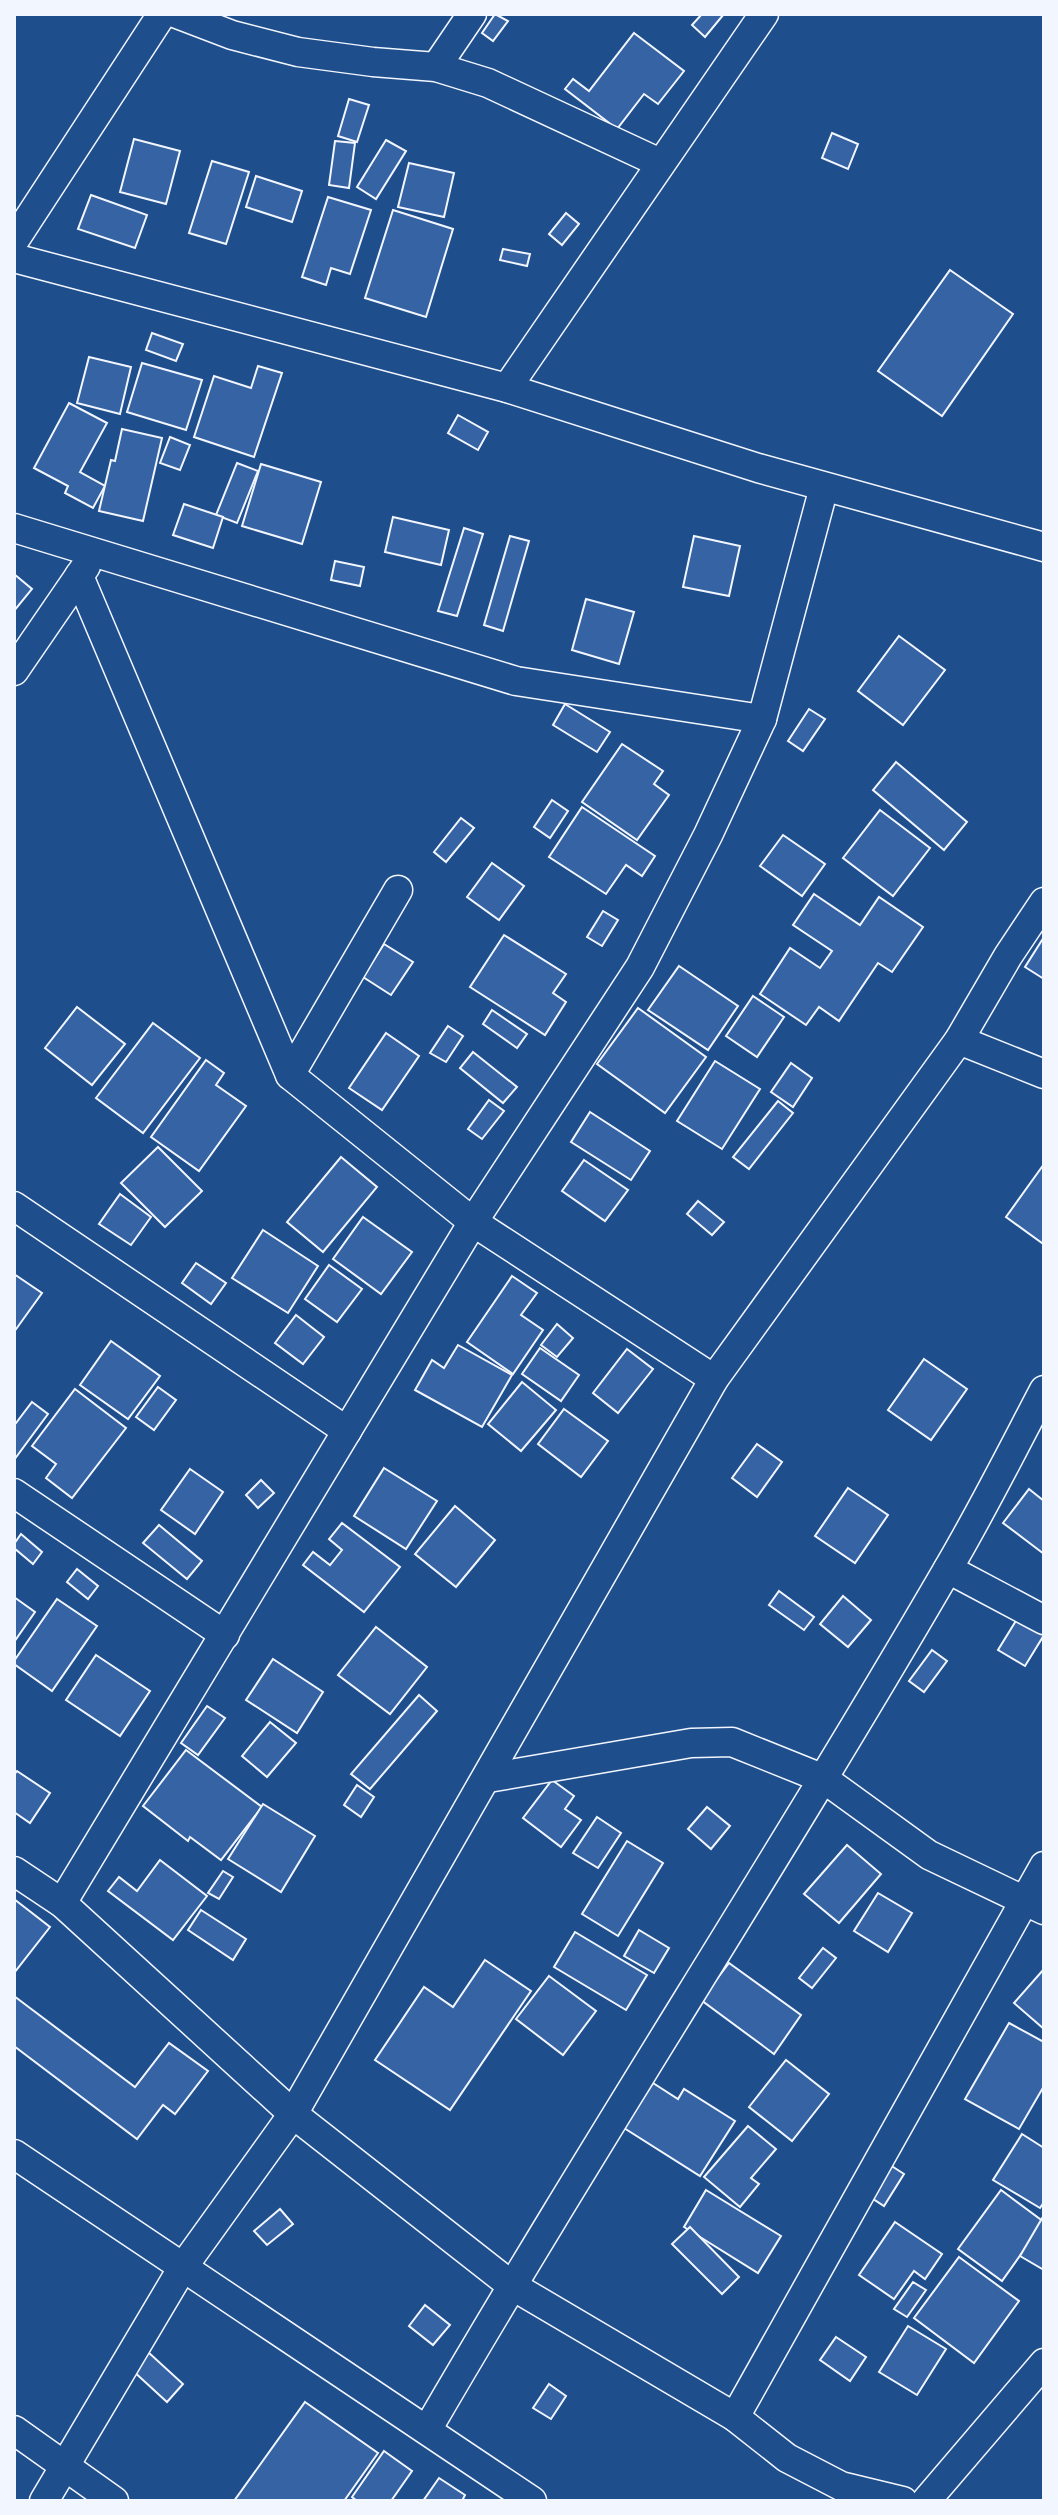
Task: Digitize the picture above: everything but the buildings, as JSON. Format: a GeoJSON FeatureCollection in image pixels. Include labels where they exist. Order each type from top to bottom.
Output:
{"type":"FeatureCollection","features":[{"type":"Feature","properties":{"kind":"street"},"geometry":{"type":"LineString","coordinates":[[14,241],[162,14]]}},
{"type":"Feature","properties":{"kind":"street"},"geometry":{"type":"LineString","coordinates":[[177,14],[232,35],[298,52],[436,67],[488,83],[660,163]]}},
{"type":"Feature","properties":{"kind":"street"},"geometry":{"type":"LineString","coordinates":[[436,67],[472,14]]}},
{"type":"Feature","properties":{"kind":"street"},"geometry":{"type":"LineString","coordinates":[[507,388],[764,14]]}},
{"type":"Feature","properties":{"kind":"street"},"geometry":{"type":"LineString","coordinates":[[14,258],[507,388],[824,487],[1044,547]]}},
{"type":"Feature","properties":{"kind":"street"},"geometry":{"type":"LineString","coordinates":[[62,1903],[473,1222],[640,967],[708,835],[762,719],[824,487]]}},
{"type":"Feature","properties":{"kind":"street"},"geometry":{"type":"LineString","coordinates":[[14,528],[516,681],[762,719]]}},
{"type":"Feature","properties":{"kind":"street"},"geometry":{"type":"LineString","coordinates":[[14,671],[96,553]]}},
{"type":"Feature","properties":{"kind":"street"},"geometry":{"type":"LineString","coordinates":[[79,576],[290,1075],[473,1222],[714,1379]]}},
{"type":"Feature","properties":{"kind":"street"},"geometry":{"type":"LineString","coordinates":[[290,1075],[398,890]]}},
{"type":"Feature","properties":{"kind":"street"},"geometry":{"type":"LineString","coordinates":[[44,2501],[183,2267],[293,2114],[714,1379],[959,1040],[1044,902]]}},
{"type":"Feature","properties":{"kind":"street"},"geometry":{"type":"LineString","coordinates":[[959,1040],[1044,1074]]}},
{"type":"Feature","properties":{"kind":"street"},"geometry":{"type":"LineString","coordinates":[[14,1206],[347,1431]]}},
{"type":"Feature","properties":{"kind":"street"},"geometry":{"type":"LineString","coordinates":[[427,2430],[511,2285],[824,1779],[948,1569],[1044,1390]]}},
{"type":"Feature","properties":{"kind":"street"},"geometry":{"type":"LineString","coordinates":[[14,1493],[225,1635]]}},
{"type":"Feature","properties":{"kind":"street"},"geometry":{"type":"LineString","coordinates":[[948,1569],[1044,1620]]}},
{"type":"Feature","properties":{"kind":"street"},"geometry":{"type":"LineString","coordinates":[[488,1778],[691,1743],[732,1742],[824,1779],[929,1855],[1034,1906]]}},
{"type":"Feature","properties":{"kind":"street"},"geometry":{"type":"LineString","coordinates":[[735,2417],[1034,1906],[1044,1866]]}},
{"type":"Feature","properties":{"kind":"street"},"geometry":{"type":"LineString","coordinates":[[14,1871],[62,1903],[293,2114],[511,2285],[735,2417],[787,2458],[841,2486],[903,2501]]}},
{"type":"Feature","properties":{"kind":"street"},"geometry":{"type":"LineString","coordinates":[[14,2154],[532,2501]]}},
{"type":"Feature","properties":{"kind":"street"},"geometry":{"type":"LineString","coordinates":[[926,2501],[1044,2363]]}},
{"type":"Feature","properties":{"kind":"street"},"geometry":{"type":"LineString","coordinates":[[14,2430],[114,2501]]}}]}
